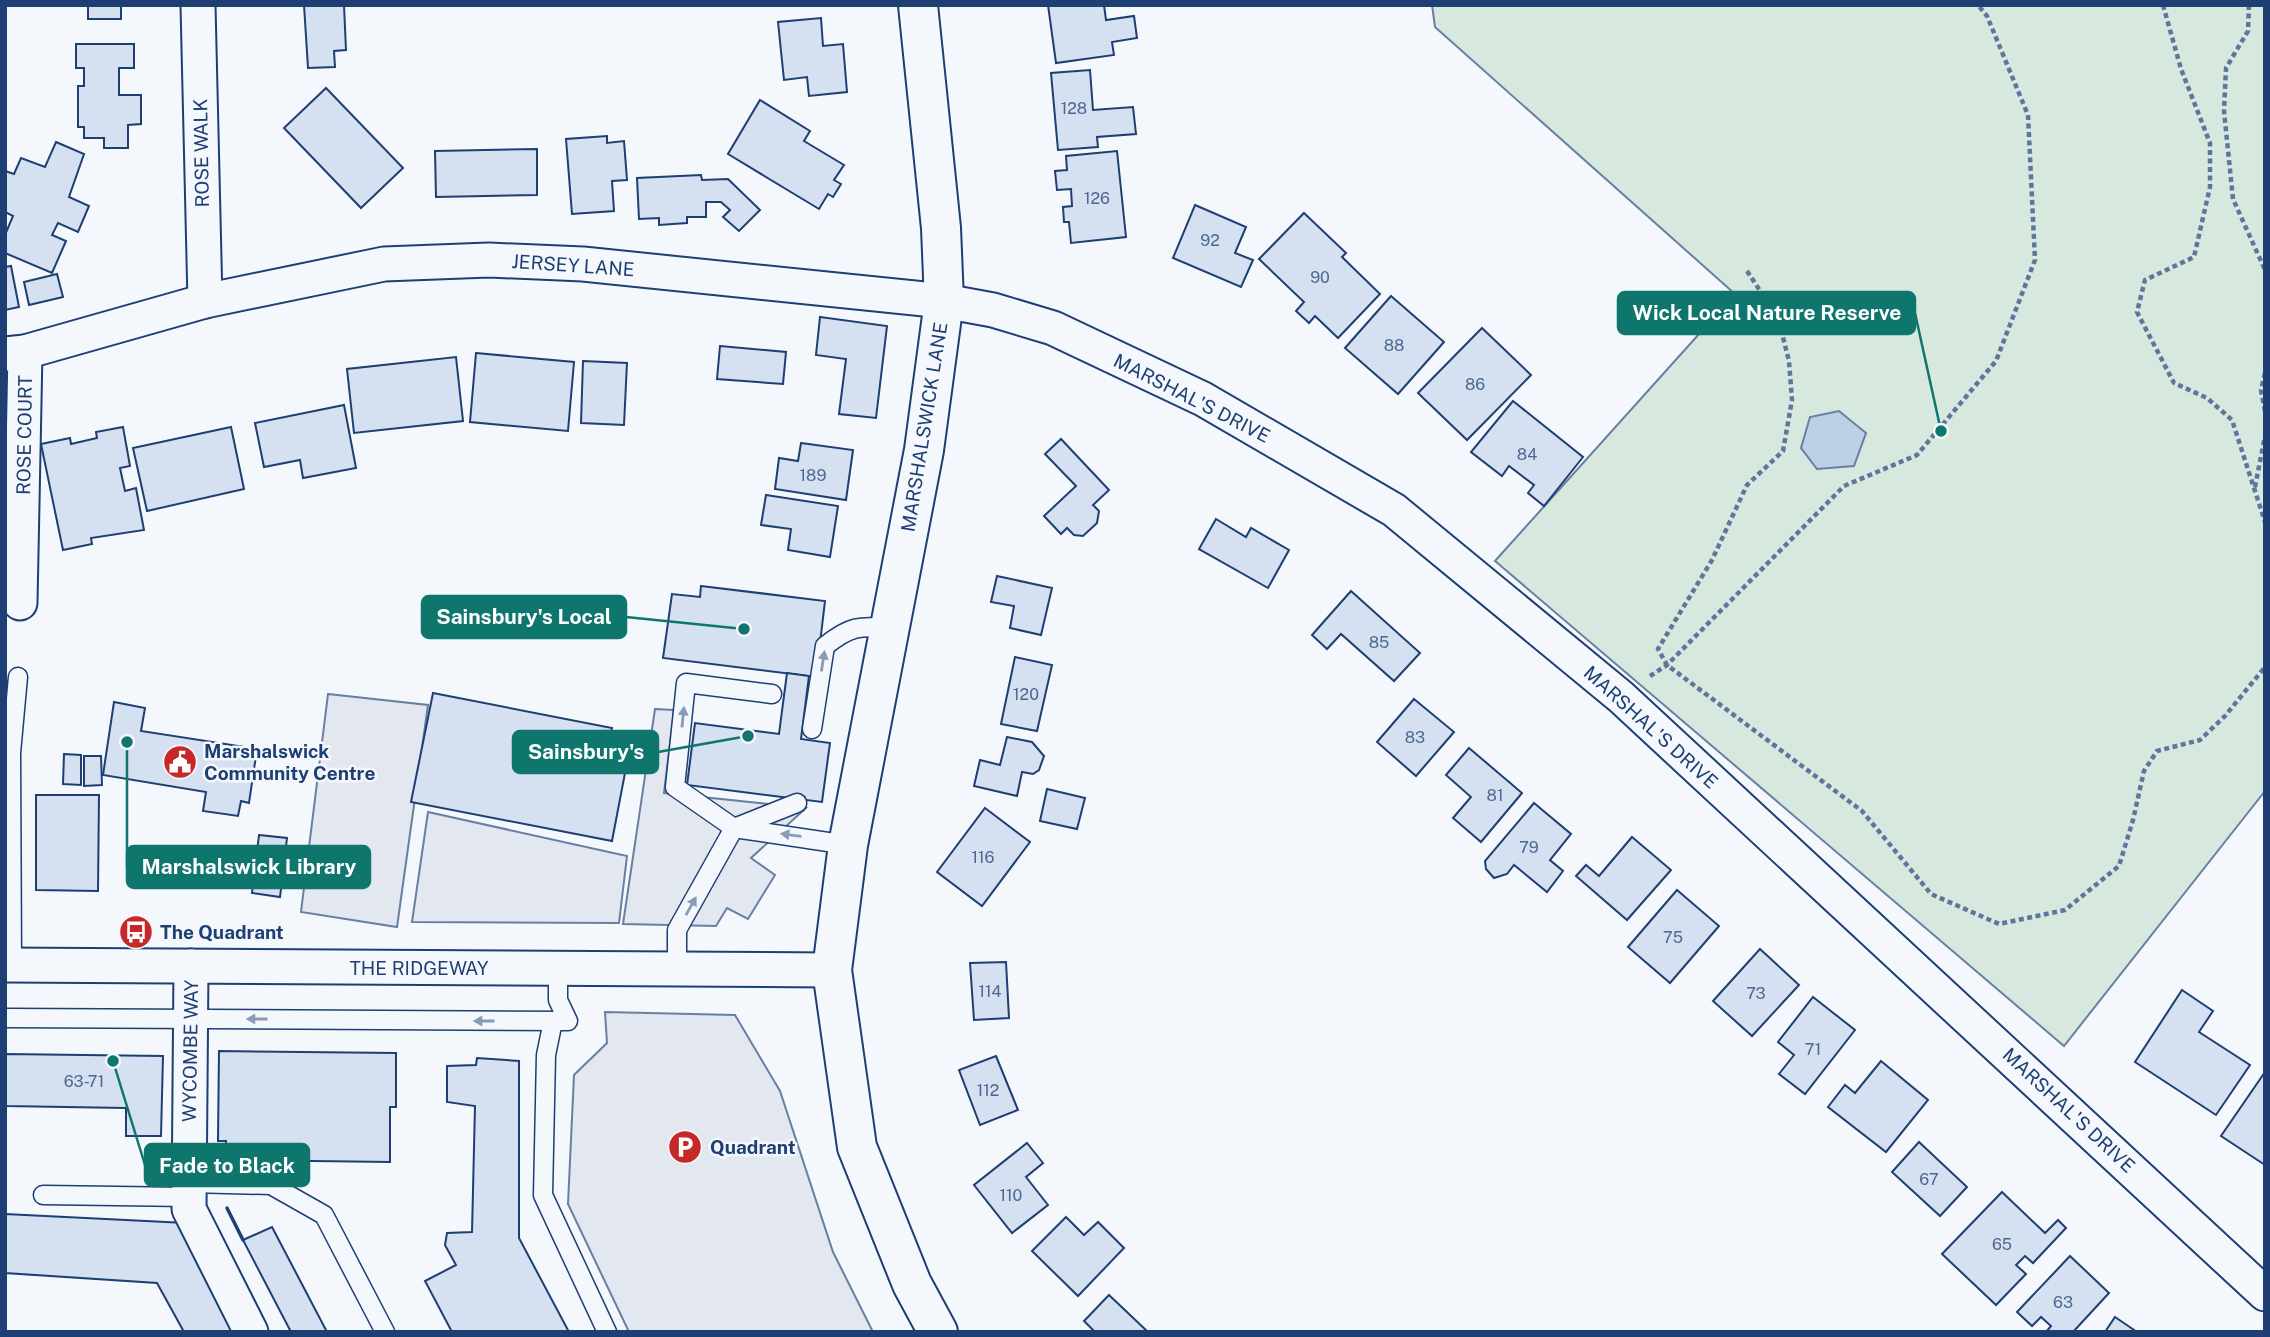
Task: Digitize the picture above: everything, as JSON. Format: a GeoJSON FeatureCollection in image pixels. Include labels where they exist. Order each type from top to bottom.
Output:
{"type":"FeatureCollection","features":[{"type":"Feature","properties":{"kind":"street","name":"ROSE WALK"},"geometry":{"type":"LineString","coordinates":[[198,5],[205,301]]}},
{"type":"Feature","properties":{"kind":"street","name":"MARSHALSWICK LANE"},"geometry":{"type":"LineString","coordinates":[[918,5],[941,229],[944,301],[924,450],[848,845],[832,970],[857,1147],[912,1284],[938,1332]]}},
{"type":"Feature","properties":{"kind":"street","name":"JERSEY LANE"},"geometry":{"type":"LineString","coordinates":[[15,353],[205,301],[384,264],[489,260],[583,264],[944,301]]}},
{"type":"Feature","properties":{"kind":"street","name":"MARSHAL'S DRIVE"},"geometry":{"type":"LineString","coordinates":[[944,301],[993,310],[1053,328],[1203,399],[1394,510],[1621,697],[2265,1294]]}},
{"type":"Feature","properties":{"kind":"street","name":"ROSE COURT"},"geometry":{"type":"LineString","coordinates":[[15,353],[20,603]]}},
{"type":"Feature","properties":{"kind":"street","name":"THE RIDGEWAY"},"geometry":{"type":"LineString","coordinates":[[8,965],[832,970]]}},
{"type":"Feature","properties":{"kind":"street","name":"WYCOMBE WAY"},"geometry":{"type":"LineString","coordinates":[[191,966],[189,1209],[251,1332]]}},
{"type":"Feature","properties":{"kind":"lane"},"geometry":{"type":"LineString","coordinates":[[812,729],[825,646],[844,631],[860,626],[890,628]]}},
{"type":"Feature","properties":{"kind":"lane"},"geometry":{"type":"LineString","coordinates":[[8,965],[11,753],[18,677]]}},
{"type":"Feature","properties":{"kind":"lane"},"geometry":{"type":"LineString","coordinates":[[772,694],[686,683],[676,788],[734,828],[848,845]]}},
{"type":"Feature","properties":{"kind":"lane"},"geometry":{"type":"LineString","coordinates":[[677,971],[677,930],[734,828],[797,803]]}},
{"type":"Feature","properties":{"kind":"lane"},"geometry":{"type":"LineString","coordinates":[[5,1017],[568,1021],[558,1000],[558,970]]}},
{"type":"Feature","properties":{"kind":"lane"},"geometry":{"type":"LineString","coordinates":[[553,1021],[546,1055],[543,1195],[607,1332]]}},
{"type":"Feature","properties":{"kind":"lane"},"geometry":{"type":"LineString","coordinates":[[43,1195],[271,1185],[324,1215],[385,1332]]}},
{"type":"Feature","properties":{"kind":"path"},"geometry":{"type":"LineString","coordinates":[[1667,665],[1844,486],[1917,455],[1996,360],[2035,260],[2028,115],[1987,16],[1978,5]]}},
{"type":"Feature","properties":{"kind":"path"},"geometry":{"type":"LineString","coordinates":[[2163,5],[2181,69],[2210,143],[2210,187],[2194,257],[2145,280],[2137,312],[2174,383],[2207,398],[2232,420],[2265,522]]}},
{"type":"Feature","properties":{"kind":"path"},"geometry":{"type":"LineString","coordinates":[[2249,5],[2248,31],[2226,68],[2224,111],[2233,199],[2265,270]]}},
{"type":"Feature","properties":{"kind":"path"},"geometry":{"type":"LineString","coordinates":[[1747,271],[1778,318],[1789,361],[1792,400],[1783,452],[1747,485],[1712,560],[1658,649],[1667,665],[1862,811],[1931,894],[1999,924],[2066,910],[2119,866],[2144,771],[2157,751],[2200,740],[2225,716],[2265,667]]}},
{"type":"Feature","properties":{"kind":"path"},"geometry":{"type":"LineString","coordinates":[[2265,373],[2261,390],[2265,411]]}},
{"type":"Feature","properties":{"kind":"path"},"geometry":{"type":"LineString","coordinates":[[2254,488],[2265,436]]}},
{"type":"Feature","properties":{"kind":"shaded area"},"geometry":{"type":"Polygon","coordinates":[[[1432,5],[2265,5],[2265,791],[2064,1046],[1495,561],[1735,294],[1435,27],[1432,5]]]}},
{"type":"Feature","properties":{"kind":"shaded area"},"geometry":{"type":"Polygon","coordinates":[[[328,694],[428,705],[397,927],[301,912],[328,694]]]}},
{"type":"Feature","properties":{"kind":"shaded area"},"geometry":{"type":"Polygon","coordinates":[[[655,709],[674,710],[664,793],[806,808],[751,858],[775,875],[748,919],[727,908],[716,926],[623,924],[655,709]]]}},
{"type":"Feature","properties":{"kind":"shaded area"},"geometry":{"type":"Polygon","coordinates":[[[428,812],[627,856],[619,923],[412,922],[428,812]]]}},
{"type":"Feature","properties":{"kind":"shaded area","name":"Quadrant"},"geometry":{"type":"Polygon","coordinates":[[[605,1012],[735,1015],[780,1091],[833,1252],[873,1332],[629,1332],[568,1204],[574,1075],[607,1043],[605,1012]]]}},
{"type":"Feature","properties":{"kind":"water"},"geometry":{"type":"Polygon","coordinates":[[[1839,411],[1866,433],[1854,466],[1817,469],[1801,448],[1810,417],[1839,411]]]}},
{"type":"Feature","properties":{"kind":"building"},"geometry":{"type":"Polygon","coordinates":[[[88,5],[121,5],[121,19],[88,19],[88,5]]]}},
{"type":"Feature","properties":{"kind":"building"},"geometry":{"type":"Polygon","coordinates":[[[304,5],[344,5],[346,50],[334,51],[335,67],[308,68],[304,5]]]}},
{"type":"Feature","properties":{"kind":"building"},"geometry":{"type":"Polygon","coordinates":[[[1048,5],[1104,5],[1106,20],[1134,16],[1137,38],[1112,42],[1114,55],[1056,63],[1048,5]]]}},
{"type":"Feature","properties":{"kind":"building"},"geometry":{"type":"Polygon","coordinates":[[[821,18],[823,46],[843,44],[847,92],[809,96],[807,77],[784,80],[778,22],[821,18]]]}},
{"type":"Feature","properties":{"kind":"building"},"geometry":{"type":"Polygon","coordinates":[[[76,44],[134,44],[134,68],[119,68],[119,95],[141,95],[141,124],[128,125],[128,148],[104,148],[104,138],[84,138],[84,127],[78,127],[78,86],[84,86],[84,68],[76,68],[76,44]]]}},
{"type":"Feature","properties":{"kind":"building"},"geometry":{"type":"Polygon","coordinates":[[[1090,70],[1093,110],[1133,107],[1136,134],[1097,137],[1098,147],[1058,150],[1051,73],[1090,70]]]}},
{"type":"Feature","properties":{"kind":"building"},"geometry":{"type":"Polygon","coordinates":[[[326,88],[403,168],[361,208],[284,128],[326,88]]]}},
{"type":"Feature","properties":{"kind":"building"},"geometry":{"type":"Polygon","coordinates":[[[760,100],[810,131],[804,141],[844,165],[834,180],[841,184],[833,197],[828,194],[819,209],[728,154],[760,100]]]}},
{"type":"Feature","properties":{"kind":"building"},"geometry":{"type":"Polygon","coordinates":[[[607,136],[607,143],[624,141],[627,180],[612,181],[614,211],[572,214],[566,139],[607,136]]]}},
{"type":"Feature","properties":{"kind":"building"},"geometry":{"type":"Polygon","coordinates":[[[56,142],[84,154],[69,197],[89,206],[78,232],[58,223],[52,235],[66,241],[52,273],[5,253],[5,235],[13,216],[5,212],[5,171],[14,174],[21,158],[45,167],[56,142]]]}},
{"type":"Feature","properties":{"kind":"building"},"geometry":{"type":"Polygon","coordinates":[[[537,149],[537,195],[436,197],[435,151],[537,149]]]}},
{"type":"Feature","properties":{"kind":"building"},"geometry":{"type":"Polygon","coordinates":[[[1117,151],[1126,237],[1071,243],[1069,222],[1064,222],[1063,207],[1072,206],[1071,189],[1057,190],[1055,171],[1067,170],[1066,156],[1117,151]]]}},
{"type":"Feature","properties":{"kind":"building"},"geometry":{"type":"Polygon","coordinates":[[[701,175],[702,180],[728,179],[760,210],[739,231],[723,217],[730,210],[721,202],[706,202],[706,217],[687,217],[687,223],[659,225],[659,218],[639,219],[637,178],[701,175]]]}},
{"type":"Feature","properties":{"kind":"building"},"geometry":{"type":"Polygon","coordinates":[[[1195,205],[1246,227],[1235,253],[1253,260],[1241,287],[1173,258],[1195,205]]]}},
{"type":"Feature","properties":{"kind":"building"},"geometry":{"type":"Polygon","coordinates":[[[1304,213],[1346,253],[1342,257],[1380,294],[1338,338],[1315,316],[1309,323],[1296,311],[1304,302],[1259,259],[1304,213]]]}},
{"type":"Feature","properties":{"kind":"building"},"geometry":{"type":"Polygon","coordinates":[[[11,266],[19,307],[5,310],[5,267],[11,266]]]}},
{"type":"Feature","properties":{"kind":"building"},"geometry":{"type":"Polygon","coordinates":[[[57,274],[63,297],[29,305],[24,282],[57,274]]]}},
{"type":"Feature","properties":{"kind":"building"},"geometry":{"type":"Polygon","coordinates":[[[1391,296],[1444,342],[1398,394],[1345,348],[1391,296]]]}},
{"type":"Feature","properties":{"kind":"building"},"geometry":{"type":"Polygon","coordinates":[[[820,317],[887,326],[876,418],[839,414],[846,359],[816,355],[820,317]]]}},
{"type":"Feature","properties":{"kind":"building"},"geometry":{"type":"Polygon","coordinates":[[[1482,328],[1531,375],[1467,440],[1418,393],[1482,328]]]}},
{"type":"Feature","properties":{"kind":"building"},"geometry":{"type":"Polygon","coordinates":[[[720,346],[786,352],[783,384],[717,379],[720,346]]]}},
{"type":"Feature","properties":{"kind":"building"},"geometry":{"type":"Polygon","coordinates":[[[476,353],[574,362],[568,431],[470,422],[476,353]]]}},
{"type":"Feature","properties":{"kind":"building"},"geometry":{"type":"Polygon","coordinates":[[[456,357],[463,421],[354,433],[347,369],[456,357]]]}},
{"type":"Feature","properties":{"kind":"building"},"geometry":{"type":"Polygon","coordinates":[[[583,361],[627,363],[624,425],[581,423],[583,361]]]}},
{"type":"Feature","properties":{"kind":"building"},"geometry":{"type":"Polygon","coordinates":[[[1513,401],[1583,457],[1544,506],[1528,493],[1534,485],[1509,466],[1502,476],[1471,452],[1513,401]]]}},
{"type":"Feature","properties":{"kind":"building"},"geometry":{"type":"Polygon","coordinates":[[[344,405],[356,468],[303,478],[300,460],[264,467],[255,423],[344,405]]]}},
{"type":"Feature","properties":{"kind":"building"},"geometry":{"type":"Polygon","coordinates":[[[123,427],[130,466],[120,468],[125,491],[136,488],[144,530],[91,538],[92,544],[63,550],[41,444],[70,438],[71,444],[97,438],[96,432],[123,427]]]}},
{"type":"Feature","properties":{"kind":"building"},"geometry":{"type":"Polygon","coordinates":[[[231,427],[244,489],[147,511],[133,448],[231,427]]]}},
{"type":"Feature","properties":{"kind":"building"},"geometry":{"type":"Polygon","coordinates":[[[1061,439],[1109,490],[1093,505],[1099,511],[1097,523],[1083,536],[1074,535],[1067,528],[1061,534],[1044,516],[1076,486],[1045,454],[1061,439]]]}},
{"type":"Feature","properties":{"kind":"building"},"geometry":{"type":"Polygon","coordinates":[[[801,443],[853,450],[846,500],[775,489],[779,458],[798,461],[801,443]]]}},
{"type":"Feature","properties":{"kind":"building"},"geometry":{"type":"Polygon","coordinates":[[[766,495],[838,506],[830,557],[788,550],[791,529],[761,525],[766,495]]]}},
{"type":"Feature","properties":{"kind":"building"},"geometry":{"type":"Polygon","coordinates":[[[1216,519],[1246,537],[1251,528],[1289,550],[1268,588],[1199,549],[1216,519]]]}},
{"type":"Feature","properties":{"kind":"building"},"geometry":{"type":"Polygon","coordinates":[[[997,576],[1052,588],[1041,635],[1010,628],[1014,606],[991,602],[997,576]]]}},
{"type":"Feature","properties":{"kind":"building"},"geometry":{"type":"Polygon","coordinates":[[[701,586],[825,601],[816,677],[663,658],[672,594],[700,597],[701,586]]]}},
{"type":"Feature","properties":{"kind":"building"},"geometry":{"type":"Polygon","coordinates":[[[1351,591],[1420,653],[1394,681],[1341,634],[1327,649],[1312,635],[1351,591]]]}},
{"type":"Feature","properties":{"kind":"building"},"geometry":{"type":"Polygon","coordinates":[[[1015,657],[1052,665],[1037,731],[1001,724],[1015,657]]]}},
{"type":"Feature","properties":{"kind":"building"},"geometry":{"type":"Polygon","coordinates":[[[787,673],[809,676],[801,739],[830,743],[822,802],[687,785],[695,723],[779,734],[787,673]]]}},
{"type":"Feature","properties":{"kind":"building"},"geometry":{"type":"Polygon","coordinates":[[[433,693],[612,728],[604,769],[625,773],[612,841],[411,802],[433,693]]]}},
{"type":"Feature","properties":{"kind":"building"},"geometry":{"type":"Polygon","coordinates":[[[1414,699],[1454,732],[1416,776],[1377,742],[1414,699]]]}},
{"type":"Feature","properties":{"kind":"building","name":"Marshalswick Community Centre"},"geometry":{"type":"Polygon","coordinates":[[[114,702],[145,708],[141,731],[257,749],[249,803],[241,801],[238,816],[203,811],[206,792],[103,775],[114,702]]]}},
{"type":"Feature","properties":{"kind":"building"},"geometry":{"type":"Polygon","coordinates":[[[1007,737],[1032,742],[1044,756],[1039,770],[1033,774],[1022,772],[1017,796],[974,786],[980,760],[1000,765],[1007,737]]]}},
{"type":"Feature","properties":{"kind":"building"},"geometry":{"type":"Polygon","coordinates":[[[1469,748],[1522,793],[1481,842],[1453,818],[1471,797],[1446,775],[1469,748]]]}},
{"type":"Feature","properties":{"kind":"building"},"geometry":{"type":"Polygon","coordinates":[[[64,754],[81,755],[81,785],[63,784],[64,754]]]}},
{"type":"Feature","properties":{"kind":"building"},"geometry":{"type":"Polygon","coordinates":[[[84,756],[101,756],[102,785],[84,786],[84,756]]]}},
{"type":"Feature","properties":{"kind":"building"},"geometry":{"type":"Polygon","coordinates":[[[1047,789],[1085,798],[1077,829],[1040,821],[1047,789]]]}},
{"type":"Feature","properties":{"kind":"building"},"geometry":{"type":"Polygon","coordinates":[[[36,795],[99,795],[98,891],[36,890],[36,795]]]}},
{"type":"Feature","properties":{"kind":"building"},"geometry":{"type":"Polygon","coordinates":[[[1534,803],[1571,834],[1550,860],[1563,871],[1547,892],[1514,865],[1507,874],[1494,878],[1486,869],[1485,861],[1534,803]]]}},
{"type":"Feature","properties":{"kind":"building"},"geometry":{"type":"Polygon","coordinates":[[[985,808],[1030,842],[982,906],[937,872],[985,808]]]}},
{"type":"Feature","properties":{"kind":"building"},"geometry":{"type":"Polygon","coordinates":[[[259,835],[287,838],[280,897],[252,893],[259,835]]]}},
{"type":"Feature","properties":{"kind":"building"},"geometry":{"type":"Polygon","coordinates":[[[1632,837],[1671,870],[1627,920],[1576,876],[1586,865],[1599,876],[1632,837]]]}},
{"type":"Feature","properties":{"kind":"building"},"geometry":{"type":"Polygon","coordinates":[[[1677,890],[1719,926],[1670,983],[1628,947],[1677,890]]]}},
{"type":"Feature","properties":{"kind":"building"},"geometry":{"type":"Polygon","coordinates":[[[1760,949],[1799,985],[1752,1036],[1713,1001],[1760,949]]]}},
{"type":"Feature","properties":{"kind":"building"},"geometry":{"type":"Polygon","coordinates":[[[1006,962],[1009,1018],[974,1020],[970,963],[1006,962]]]}},
{"type":"Feature","properties":{"kind":"building"},"geometry":{"type":"Polygon","coordinates":[[[2182,990],[2213,1011],[2199,1032],[2250,1065],[2216,1115],[2135,1062],[2182,990]]]}},
{"type":"Feature","properties":{"kind":"building"},"geometry":{"type":"Polygon","coordinates":[[[1813,997],[1855,1030],[1805,1094],[1779,1074],[1794,1055],[1778,1042],[1813,997]]]}},
{"type":"Feature","properties":{"kind":"building"},"geometry":{"type":"Polygon","coordinates":[[[219,1051],[396,1053],[396,1107],[390,1107],[390,1162],[226,1160],[226,1141],[218,1141],[219,1051]]]}},
{"type":"Feature","properties":{"kind":"building"},"geometry":{"type":"Polygon","coordinates":[[[5,1054],[163,1056],[161,1136],[126,1136],[126,1108],[5,1106],[5,1054]]]}},
{"type":"Feature","properties":{"kind":"building"},"geometry":{"type":"Polygon","coordinates":[[[996,1056],[1018,1110],[980,1125],[959,1070],[996,1056]]]}},
{"type":"Feature","properties":{"kind":"building"},"geometry":{"type":"Polygon","coordinates":[[[477,1058],[519,1061],[519,1238],[569,1332],[452,1332],[425,1281],[456,1265],[445,1245],[447,1233],[472,1232],[475,1106],[447,1102],[447,1066],[476,1065],[477,1058]]]}},
{"type":"Feature","properties":{"kind":"building"},"geometry":{"type":"Polygon","coordinates":[[[1881,1061],[1928,1100],[1886,1152],[1828,1107],[1845,1085],[1855,1093],[1881,1061]]]}},
{"type":"Feature","properties":{"kind":"building"},"geometry":{"type":"Polygon","coordinates":[[[2265,1072],[2265,1165],[2221,1136],[2265,1072]]]}},
{"type":"Feature","properties":{"kind":"building"},"geometry":{"type":"Polygon","coordinates":[[[1919,1142],[1967,1187],[1940,1216],[1892,1172],[1919,1142]]]}},
{"type":"Feature","properties":{"kind":"building"},"geometry":{"type":"Polygon","coordinates":[[[1027,1143],[1043,1163],[1026,1177],[1048,1205],[1012,1233],[974,1185],[1027,1143]]]}},
{"type":"Feature","properties":{"kind":"building"},"geometry":{"type":"Polygon","coordinates":[[[2002,1192],[2045,1233],[2058,1220],[2066,1228],[2033,1263],[2025,1256],[2016,1265],[2026,1274],[1996,1305],[1942,1254],[2002,1192]]]}},
{"type":"Feature","properties":{"kind":"building"},"geometry":{"type":"Polygon","coordinates":[[[5,1214],[186,1223],[243,1332],[184,1332],[157,1283],[5,1273],[5,1214]]]}},
{"type":"Feature","properties":{"kind":"building"},"geometry":{"type":"Polygon","coordinates":[[[1066,1217],[1084,1235],[1098,1222],[1124,1248],[1078,1296],[1032,1251],[1066,1217]]]}},
{"type":"Feature","properties":{"kind":"building"},"geometry":{"type":"Polygon","coordinates":[[[272,1227],[327,1332],[291,1332],[243,1240],[272,1227]]]}},
{"type":"Feature","properties":{"kind":"building"},"geometry":{"type":"Polygon","coordinates":[[[2070,1256],[2109,1293],[2073,1332],[2046,1332],[2051,1326],[2041,1317],[2032,1326],[2017,1312],[2070,1256]]]}},
{"type":"Feature","properties":{"kind":"building"},"geometry":{"type":"Polygon","coordinates":[[[1109,1295],[1148,1332],[1095,1332],[1084,1321],[1109,1295]]]}},
{"type":"Feature","properties":{"kind":"building"},"geometry":{"type":"Polygon","coordinates":[[[2115,1317],[2137,1332],[2105,1332],[2115,1317]]]}},
{"type":"Feature","properties":{"kind":"wall"},"geometry":{"type":"LineString","coordinates":[[227,1208],[243,1240]]}},
{"type":"Feature","properties":{"kind":"place","name":"Wick Local Nature Reserve"},"geometry":{"type":"Point","coordinates":[1941,431]}},
{"type":"Feature","properties":{"kind":"place","name":"Sainsbury's Local"},"geometry":{"type":"Point","coordinates":[744,629]}},
{"type":"Feature","properties":{"kind":"place","name":"Sainsbury's"},"geometry":{"type":"Point","coordinates":[748,736]}},
{"type":"Feature","properties":{"kind":"place","name":"Marshalswick Library"},"geometry":{"type":"Point","coordinates":[127,742]}},
{"type":"Feature","properties":{"kind":"place","name":"Marshalswick Community Centre"},"geometry":{"type":"Point","coordinates":[180,762]}},
{"type":"Feature","properties":{"kind":"place","name":"The Quadrant"},"geometry":{"type":"Point","coordinates":[136,932]}},
{"type":"Feature","properties":{"kind":"place","name":"Fade to Black"},"geometry":{"type":"Point","coordinates":[113,1061]}},
{"type":"Feature","properties":{"kind":"place","name":"Quadrant"},"geometry":{"type":"Point","coordinates":[685,1147]}}]}
